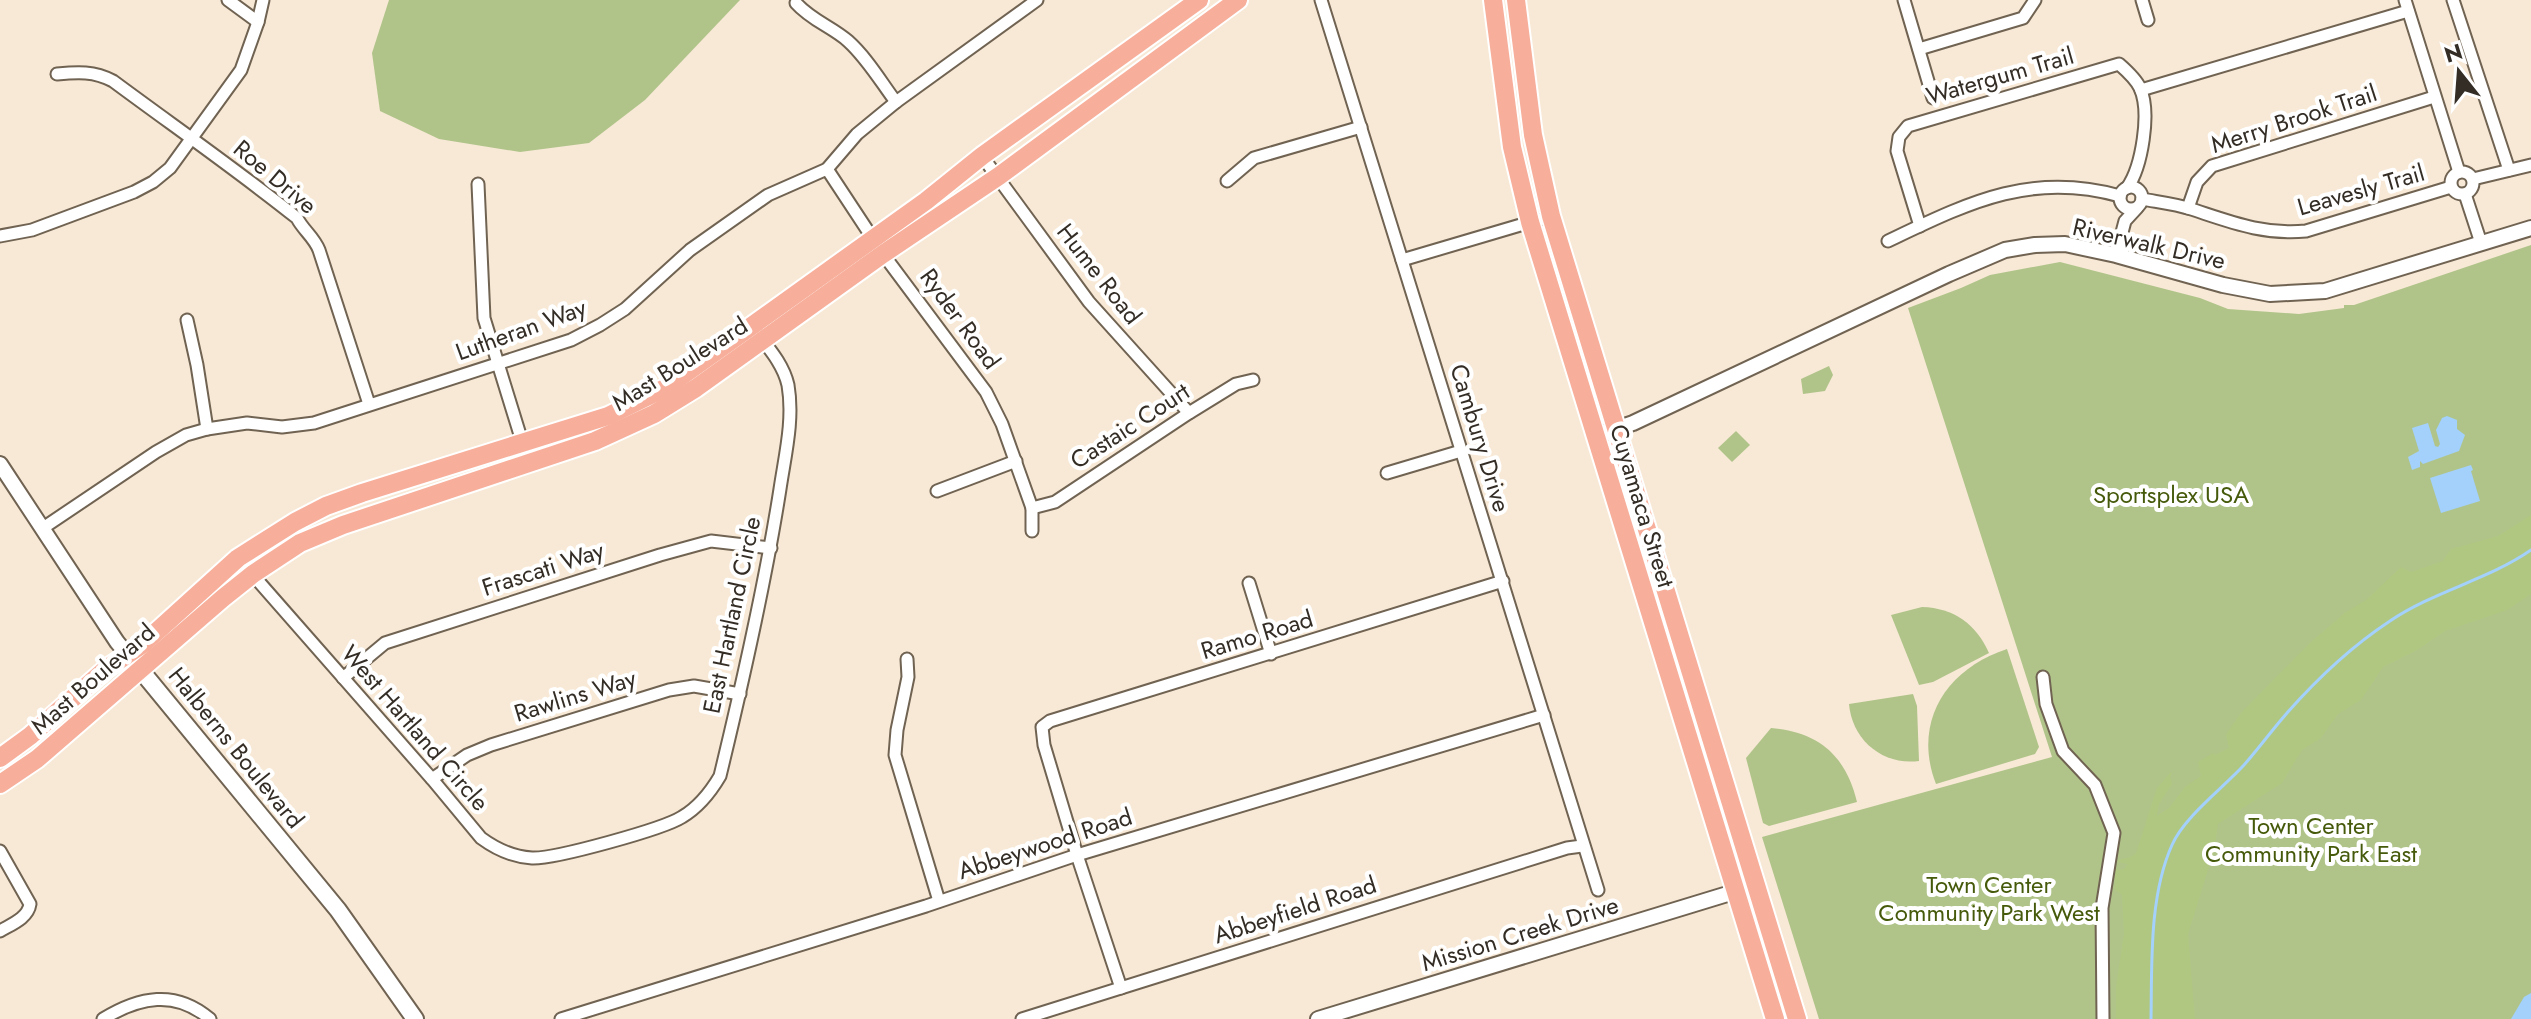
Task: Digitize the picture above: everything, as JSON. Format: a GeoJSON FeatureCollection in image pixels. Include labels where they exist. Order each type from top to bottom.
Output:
{"type":"FeatureCollection","features":[{"type":"Feature","properties":{"kind":"main road","name":"Mast Boulevard"},"geometry":{"type":"LineString","coordinates":[[0,784],[37,759],[253,574],[300,543],[343,525],[529,464],[640,422],[696,388],[763,340],[982,156],[1199,0]]}},
{"type":"Feature","properties":{"kind":"main road","name":"Mast Boulevard"},"geometry":{"type":"LineString","coordinates":[[0,758],[165,624],[238,558],[295,522],[326,506],[608,416],[665,388],[752,324],[999,176],[1238,0]]}},
{"type":"Feature","properties":{"kind":"main road","name":"Cuyamaca Street"},"geometry":{"type":"LineString","coordinates":[[1493,0],[1512,147],[1530,222],[1775,1019]]}},
{"type":"Feature","properties":{"kind":"main road","name":"Cuyamaca Street"},"geometry":{"type":"LineString","coordinates":[[1516,0],[1533,135],[1551,216],[1797,1019]]}},
{"type":"Feature","properties":{"kind":"main road","name":"Halberns Boulevard"},"geometry":{"type":"LineString","coordinates":[[127,654],[338,910],[415,1019]]}},
{"type":"Feature","properties":{"kind":"main road"},"geometry":{"type":"LineString","coordinates":[[1693,749],[1714,744]]}},
{"type":"Feature","properties":{"kind":"street"},"geometry":{"type":"LineString","coordinates":[[228,0],[258,22]]}},
{"type":"Feature","properties":{"kind":"street"},"geometry":{"type":"LineString","coordinates":[[0,236],[32,230],[134,192],[170,168],[241,70],[263,0]]}},
{"type":"Feature","properties":{"kind":"street","name":"Lutheran Way"},"geometry":{"type":"LineString","coordinates":[[43,528],[186,435],[247,423],[282,427],[314,423],[571,340],[600,325],[625,309],[690,250],[768,195],[827,169],[857,134],[896,102],[1037,0]]}},
{"type":"Feature","properties":{"kind":"street","name":"Cambury Drive"},"geometry":{"type":"LineString","coordinates":[[1321,0],[1598,890]]}},
{"type":"Feature","properties":{"kind":"street"},"geometry":{"type":"LineString","coordinates":[[1904,0],[1933,98]]}},
{"type":"Feature","properties":{"kind":"street"},"geometry":{"type":"LineString","coordinates":[[1919,49],[2023,18],[2035,0]]}},
{"type":"Feature","properties":{"kind":"street"},"geometry":{"type":"LineString","coordinates":[[2142,0],[2148,20]]}},
{"type":"Feature","properties":{"kind":"street"},"geometry":{"type":"LineString","coordinates":[[2453,0],[2509,170]]}},
{"type":"Feature","properties":{"kind":"street"},"geometry":{"type":"LineString","coordinates":[[796,3],[808,16],[847,40],[896,102]]}},
{"type":"Feature","properties":{"kind":"street"},"geometry":{"type":"LineString","coordinates":[[2116,255],[2125,221],[2139,199],[2135,177],[2146,121],[2141,90],[2407,5],[2459,172]]}},
{"type":"Feature","properties":{"kind":"street","name":"Watergum Trail"},"geometry":{"type":"LineString","coordinates":[[1920,226],[1897,151],[1899,137],[1908,126],[2119,64],[2141,90]]}},
{"type":"Feature","properties":{"kind":"street","name":"Roe Drive"},"geometry":{"type":"LineString","coordinates":[[57,74],[99,73],[231,165],[297,218],[301,227],[315,240],[369,404]]}},
{"type":"Feature","properties":{"kind":"street","name":"Merry Brook Trail"},"geometry":{"type":"LineString","coordinates":[[2188,208],[2197,182],[2212,166],[2434,97]]}},
{"type":"Feature","properties":{"kind":"street"},"geometry":{"type":"LineString","coordinates":[[1227,181],[1254,158],[1361,127]]}},
{"type":"Feature","properties":{"kind":"street","name":"Hume Road"},"geometry":{"type":"LineString","coordinates":[[982,156],[1089,302],[1189,413]]}},
{"type":"Feature","properties":{"kind":"street"},"geometry":{"type":"LineString","coordinates":[[2473,179],[2531,165]]}},
{"type":"Feature","properties":{"kind":"street","name":"Ryder Road"},"geometry":{"type":"LineString","coordinates":[[827,169],[878,246],[986,392],[1016,461],[1032,508],[1032,531]]}},
{"type":"Feature","properties":{"kind":"street"},"geometry":{"type":"LineString","coordinates":[[2459,172],[2473,179]]}},
{"type":"Feature","properties":{"kind":"street"},"geometry":{"type":"LineString","coordinates":[[2459,172],[2452,178],[2451,187],[2457,194],[2471,190],[2473,179]]}},
{"type":"Feature","properties":{"kind":"street"},"geometry":{"type":"LineString","coordinates":[[2125,221],[2123,195],[2135,177]]}},
{"type":"Feature","properties":{"kind":"street"},"geometry":{"type":"LineString","coordinates":[[478,184],[484,318],[529,464]]}},
{"type":"Feature","properties":{"kind":"street"},"geometry":{"type":"LineString","coordinates":[[1888,241],[1994,195],[2035,187],[2097,189],[2123,195],[2134,187],[2139,199]]}},
{"type":"Feature","properties":{"kind":"street","name":"Leavesly Trail"},"geometry":{"type":"LineString","coordinates":[[2139,199],[2188,208],[2232,224],[2282,233],[2306,231],[2451,187]]}},
{"type":"Feature","properties":{"kind":"street"},"geometry":{"type":"LineString","coordinates":[[2465,194],[2481,243]]}},
{"type":"Feature","properties":{"kind":"street"},"geometry":{"type":"LineString","coordinates":[[2123,195],[2127,208],[2139,199]]}},
{"type":"Feature","properties":{"kind":"street"},"geometry":{"type":"LineString","coordinates":[[1402,260],[1551,216]]}},
{"type":"Feature","properties":{"kind":"street","name":"Riverwalk Drive"},"geometry":{"type":"LineString","coordinates":[[1595,436],[2005,250],[2065,244],[2270,294],[2325,291],[2531,228]]}},
{"type":"Feature","properties":{"kind":"street"},"geometry":{"type":"LineString","coordinates":[[187,320],[207,429]]}},
{"type":"Feature","properties":{"kind":"street","name":"East Hartland Circle"},"geometry":{"type":"LineString","coordinates":[[593,845],[676,820],[698,805],[720,776],[771,548],[791,417],[784,374],[774,353],[752,324]]}},
{"type":"Feature","properties":{"kind":"street","name":"Castaic Court"},"geometry":{"type":"LineString","coordinates":[[1032,508],[1055,502],[1236,384],[1253,380]]}},
{"type":"Feature","properties":{"kind":"street"},"geometry":{"type":"LineString","coordinates":[[1387,473],[1461,451]]}},
{"type":"Feature","properties":{"kind":"street"},"geometry":{"type":"LineString","coordinates":[[937,491],[1016,461]]}},
{"type":"Feature","properties":{"kind":"street","name":"Halberns Boulevard"},"geometry":{"type":"LineString","coordinates":[[0,464],[127,654]]}},
{"type":"Feature","properties":{"kind":"street","name":"Frascati Way"},"geometry":{"type":"LineString","coordinates":[[343,678],[385,643],[660,555],[711,541],[771,548]]}},
{"type":"Feature","properties":{"kind":"street","name":"West Hartland Circle"},"geometry":{"type":"LineString","coordinates":[[238,558],[481,838],[506,852],[530,858],[546,858],[593,845]]}},
{"type":"Feature","properties":{"kind":"street","name":"Ramo Road"},"geometry":{"type":"LineString","coordinates":[[1077,855],[1044,745],[1042,727],[1050,721],[1503,581]]}},
{"type":"Feature","properties":{"kind":"street"},"geometry":{"type":"LineString","coordinates":[[1249,583],[1271,654]]}},
{"type":"Feature","properties":{"kind":"street"},"geometry":{"type":"LineString","coordinates":[[907,659],[908,677],[895,755],[939,901]]}},
{"type":"Feature","properties":{"kind":"street"},"geometry":{"type":"LineString","coordinates":[[2043,677],[2046,704],[2063,751],[2095,785],[2114,833],[2102,908],[2103,1019]]}},
{"type":"Feature","properties":{"kind":"street","name":"Rawlins Way"},"geometry":{"type":"LineString","coordinates":[[432,779],[467,755],[491,745],[669,690],[694,686],[740,694]]}},
{"type":"Feature","properties":{"kind":"street","name":"Abbeywood Road"},"geometry":{"type":"LineString","coordinates":[[561,1019],[1077,855],[1544,715]]}},
{"type":"Feature","properties":{"kind":"street","name":"Abbeyfield Road"},"geometry":{"type":"LineString","coordinates":[[1022,1019],[1567,848],[1582,846]]}},
{"type":"Feature","properties":{"kind":"street"},"geometry":{"type":"LineString","coordinates":[[0,851],[30,904],[23,918],[0,931]]}},
{"type":"Feature","properties":{"kind":"street"},"geometry":{"type":"LineString","coordinates":[[1077,855],[1121,988]]}},
{"type":"Feature","properties":{"kind":"street","name":"Mission Creek Drive"},"geometry":{"type":"LineString","coordinates":[[1318,1019],[1734,892]]}},
{"type":"Feature","properties":{"kind":"street"},"geometry":{"type":"LineString","coordinates":[[103,1019],[125,1006],[153,999],[174,1001],[210,1019]]}},
{"type":"Feature","properties":{"kind":"green space"},"geometry":{"type":"Polygon","coordinates":[[[389,0],[740,0],[645,100],[589,143],[520,152],[439,139],[380,111],[372,53],[389,0]]]}},
{"type":"Feature","properties":{"kind":"green space"},"geometry":{"type":"Polygon","coordinates":[[[2531,245],[2531,1019],[1819,1019],[1762,837],[2052,757],[1908,308],[1990,275],[2060,262],[2200,298],[2228,309],[2299,314],[2344,308],[2344,305],[2354,305],[2531,245]]]}},
{"type":"Feature","properties":{"kind":"green space"},"geometry":{"type":"Polygon","coordinates":[[[1829,366],[1833,375],[1825,391],[1803,394],[1801,379],[1829,366]]]}},
{"type":"Feature","properties":{"kind":"green space"},"geometry":{"type":"Polygon","coordinates":[[[1736,431],[1750,445],[1732,462],[1718,448],[1736,431]]]}},
{"type":"Feature","properties":{"kind":"green space"},"geometry":{"type":"Polygon","coordinates":[[[2531,515],[2531,594],[2507,610],[2445,631],[2383,667],[2361,700],[2338,714],[2321,738],[2302,750],[2282,783],[2218,824],[2214,851],[2188,934],[2195,1019],[2116,1019],[2116,987],[2124,933],[2122,895],[2115,890],[2115,870],[2124,869],[2128,864],[2117,862],[2136,853],[2157,788],[2172,773],[2172,784],[2159,804],[2157,816],[2169,808],[2185,787],[2201,776],[2198,762],[2229,748],[2226,734],[2241,713],[2311,642],[2346,612],[2366,600],[2401,567],[2411,572],[2443,561],[2451,549],[2498,536],[2531,515]]]}},
{"type":"Feature","properties":{"kind":"green space"},"geometry":{"type":"Polygon","coordinates":[[[1922,607],[1954,614],[1963,620],[1978,634],[1989,653],[1933,682],[1919,685],[1891,615],[1922,607]]]}},
{"type":"Feature","properties":{"kind":"green space"},"geometry":{"type":"Polygon","coordinates":[[[2007,649],[2039,747],[2035,754],[1936,784],[1928,740],[1940,701],[1951,684],[1967,670],[2007,649]]]}},
{"type":"Feature","properties":{"kind":"green space"},"geometry":{"type":"Polygon","coordinates":[[[1913,694],[1917,706],[1919,761],[1882,755],[1856,729],[1849,704],[1913,694]]]}},
{"type":"Feature","properties":{"kind":"green space"},"geometry":{"type":"Polygon","coordinates":[[[1771,728],[1803,735],[1828,749],[1846,772],[1857,802],[1769,826],[1763,823],[1746,758],[1771,728]]]}},
{"type":"Feature","properties":{"kind":"water"},"geometry":{"type":"Polygon","coordinates":[[[2447,416],[2457,420],[2457,429],[2465,435],[2459,451],[2423,464],[2420,461],[2420,467],[2412,470],[2408,457],[2419,451],[2412,428],[2428,423],[2438,447],[2436,430],[2442,418],[2447,416]]]}},
{"type":"Feature","properties":{"kind":"water"},"geometry":{"type":"Polygon","coordinates":[[[2471,465],[2480,501],[2441,513],[2430,478],[2471,465]]]}},
{"type":"Feature","properties":{"kind":"water"},"geometry":{"type":"Polygon","coordinates":[[[2531,993],[2531,1019],[2511,1019],[2524,997],[2531,993]]]}},
{"type":"Feature","properties":{"kind":"waterway"},"geometry":{"type":"LineString","coordinates":[[2151,1019],[2153,930],[2159,886],[2172,845],[2185,824],[2244,765],[2310,688],[2362,641],[2425,601],[2497,570],[2531,550]]}},
{"type":"Feature","properties":{"kind":"park label","name":"Sportsplex USA"},"geometry":{"type":"Point","coordinates":[2171,495]}},
{"type":"Feature","properties":{"kind":"park label","name":"Town Center Community Park East"},"geometry":{"type":"Point","coordinates":[2311,840]}},
{"type":"Feature","properties":{"kind":"park label","name":"Town Center Community Park West"},"geometry":{"type":"Point","coordinates":[1989,899]}}]}
